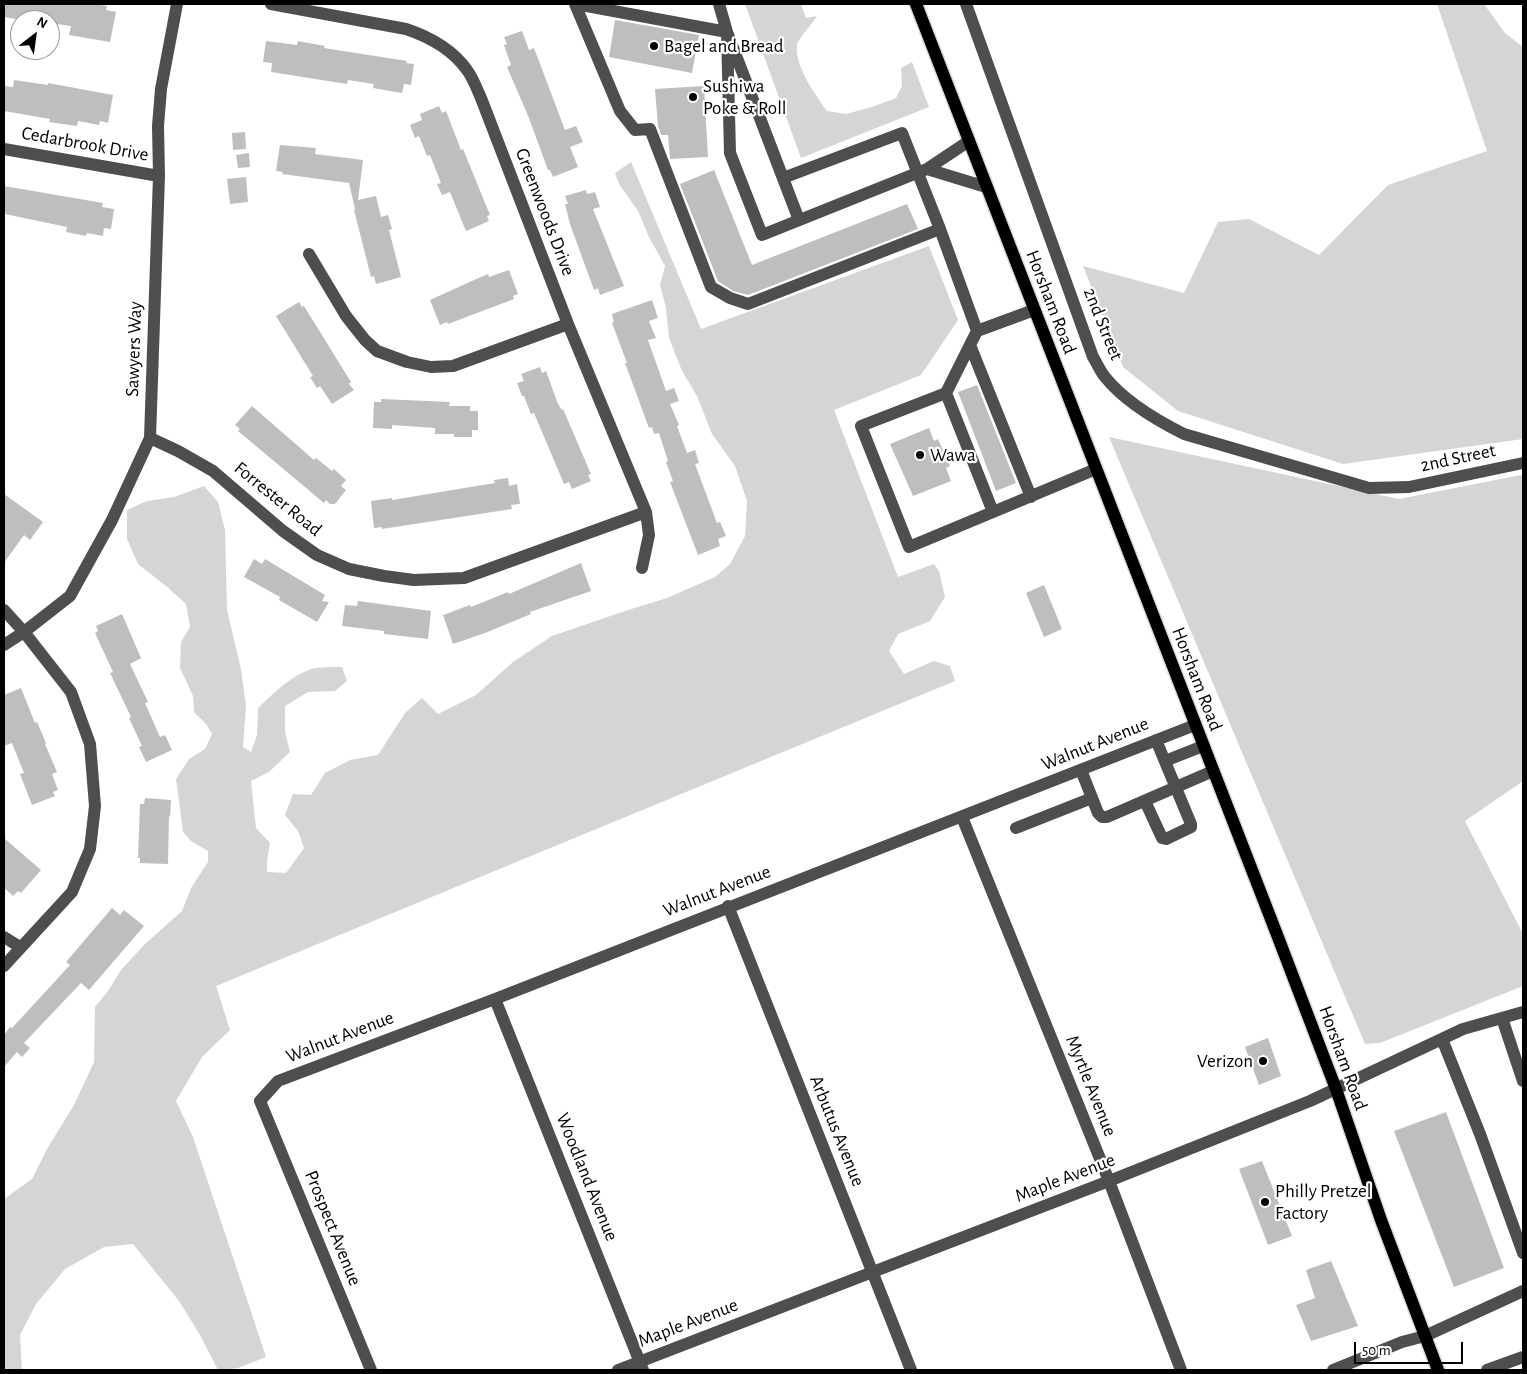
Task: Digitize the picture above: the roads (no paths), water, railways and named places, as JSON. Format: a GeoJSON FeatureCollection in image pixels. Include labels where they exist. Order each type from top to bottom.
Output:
{"type":"FeatureCollection","features":[{"type":"Feature","properties":{"kind":"main road","name":"Horsham Road"},"geometry":{"type":"LineString","coordinates":[[916,4],[1336,1089],[1387,1236],[1438,1370]]}},
{"type":"Feature","properties":{"kind":"street","name":"Sawyers Way"},"geometry":{"type":"LineString","coordinates":[[4,645],[70,596],[112,520],[150,438],[159,176],[158,126],[161,89],[177,4]]}},
{"type":"Feature","properties":{"kind":"street","name":"Greenwoods Drive"},"geometry":{"type":"LineString","coordinates":[[271,4],[406,30],[426,36],[446,48],[468,70],[481,98],[568,324],[646,512],[649,535],[642,568]]}},
{"type":"Feature","properties":{"kind":"street"},"geometry":{"type":"LineString","coordinates":[[575,4],[727,32]]}},
{"type":"Feature","properties":{"kind":"street"},"geometry":{"type":"LineString","coordinates":[[575,4],[620,110],[635,130],[650,129],[711,287],[730,298],[748,304],[940,229]]}},
{"type":"Feature","properties":{"kind":"street"},"geometry":{"type":"LineString","coordinates":[[719,4],[727,32],[799,220]]}},
{"type":"Feature","properties":{"kind":"street","name":"2nd Street"},"geometry":{"type":"LineString","coordinates":[[966,4],[1093,357],[1104,377],[1120,393],[1159,422],[1184,434],[1369,488],[1409,487],[1523,463]]}},
{"type":"Feature","properties":{"kind":"street"},"geometry":{"type":"LineString","coordinates":[[727,32],[730,153],[762,234],[923,171],[969,141]]}},
{"type":"Feature","properties":{"kind":"street"},"geometry":{"type":"LineString","coordinates":[[783,178],[902,133],[923,171],[940,229],[977,331]]}},
{"type":"Feature","properties":{"kind":"street","name":"Cedarbrook Drive"},"geometry":{"type":"LineString","coordinates":[[4,150],[159,176]]}},
{"type":"Feature","properties":{"kind":"street"},"geometry":{"type":"LineString","coordinates":[[923,171],[986,187]]}},
{"type":"Feature","properties":{"kind":"street"},"geometry":{"type":"LineString","coordinates":[[309,254],[350,322],[365,340],[378,351],[407,362],[431,367],[453,366],[568,324]]}},
{"type":"Feature","properties":{"kind":"street"},"geometry":{"type":"LineString","coordinates":[[1034,310],[977,331],[946,393],[861,426],[909,547],[1096,469]]}},
{"type":"Feature","properties":{"kind":"street"},"geometry":{"type":"LineString","coordinates":[[970,345],[1031,497]]}},
{"type":"Feature","properties":{"kind":"street"},"geometry":{"type":"LineString","coordinates":[[946,393],[994,512]]}},
{"type":"Feature","properties":{"kind":"street","name":"Forrester Road"},"geometry":{"type":"LineString","coordinates":[[150,438],[213,471],[283,531],[317,555],[349,569],[399,578],[414,580],[464,578],[646,512]]}},
{"type":"Feature","properties":{"kind":"street"},"geometry":{"type":"LineString","coordinates":[[4,610],[24,632],[71,692],[90,744],[95,806],[90,849],[72,892],[4,966]]}},
{"type":"Feature","properties":{"kind":"street","name":"Walnut Avenue"},"geometry":{"type":"LineString","coordinates":[[260,1101],[278,1081],[495,999],[728,906],[962,817],[1195,725]]}},
{"type":"Feature","properties":{"kind":"street"},"geometry":{"type":"LineString","coordinates":[[1146,801],[1162,838],[1166,839],[1188,830],[1191,824],[1156,740]]}},
{"type":"Feature","properties":{"kind":"street"},"geometry":{"type":"LineString","coordinates":[[1165,761],[1204,746]]}},
{"type":"Feature","properties":{"kind":"street"},"geometry":{"type":"LineString","coordinates":[[1080,770],[1098,813],[1102,817],[1107,817],[1146,801],[1213,771]]}},
{"type":"Feature","properties":{"kind":"street"},"geometry":{"type":"LineString","coordinates":[[1016,828],[1092,798]]}},
{"type":"Feature","properties":{"kind":"street","name":"Myrtle Avenue"},"geometry":{"type":"LineString","coordinates":[[962,817],[1109,1181],[1181,1370]]}},
{"type":"Feature","properties":{"kind":"street","name":"Arbutus Avenue"},"geometry":{"type":"LineString","coordinates":[[728,906],[911,1370]]}},
{"type":"Feature","properties":{"kind":"street"},"geometry":{"type":"LineString","coordinates":[[4,937],[20,947]]}},
{"type":"Feature","properties":{"kind":"street","name":"Woodland Avenue"},"geometry":{"type":"LineString","coordinates":[[495,999],[641,1366]]}},
{"type":"Feature","properties":{"kind":"street","name":"Maple Avenue"},"geometry":{"type":"LineString","coordinates":[[618,1370],[641,1366],[872,1272],[1109,1181],[1336,1089],[1462,1029],[1523,1012]]}},
{"type":"Feature","properties":{"kind":"street"},"geometry":{"type":"LineString","coordinates":[[1502,1018],[1523,1078]]}},
{"type":"Feature","properties":{"kind":"street"},"geometry":{"type":"LineString","coordinates":[[1442,1038],[1480,1134],[1523,1253]]}},
{"type":"Feature","properties":{"kind":"street","name":"Prospect Avenue"},"geometry":{"type":"LineString","coordinates":[[260,1101],[371,1370]]}},
{"type":"Feature","properties":{"kind":"street"},"geometry":{"type":"LineString","coordinates":[[1333,1370],[1402,1342],[1425,1336],[1523,1291]]}},
{"type":"Feature","properties":{"kind":"street"},"geometry":{"type":"LineString","coordinates":[[1487,1370],[1523,1357]]}},
{"type":"Feature","properties":{"kind":"place","name":"Bagel and Bread"},"geometry":{"type":"Point","coordinates":[654,46]}},
{"type":"Feature","properties":{"kind":"place","name":"Sushiwa Poke & Roll"},"geometry":{"type":"Point","coordinates":[693,97]}},
{"type":"Feature","properties":{"kind":"place","name":"Wawa"},"geometry":{"type":"Point","coordinates":[920,455]}},
{"type":"Feature","properties":{"kind":"place","name":"Verizon"},"geometry":{"type":"Point","coordinates":[1263,1061]}},
{"type":"Feature","properties":{"kind":"place","name":"Philly Pretzel Factory"},"geometry":{"type":"Point","coordinates":[1265,1202]}}]}
